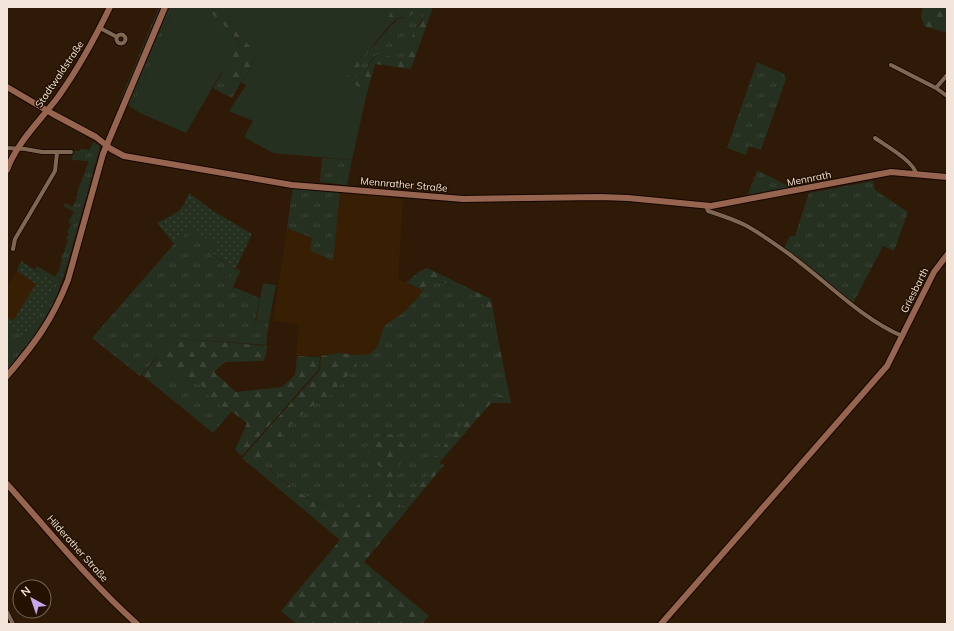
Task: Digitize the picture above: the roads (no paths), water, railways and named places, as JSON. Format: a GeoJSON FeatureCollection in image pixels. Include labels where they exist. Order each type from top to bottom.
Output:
{"type":"FeatureCollection","features":[{"type":"Feature","properties":{"kind":"main road","name":"Stadtwaldstraße"},"geometry":{"type":"LineString","coordinates":[[7,170],[16,149],[62,91],[100,28],[110,7]]}},
{"type":"Feature","properties":{"kind":"main road"},"geometry":{"type":"LineString","coordinates":[[7,376],[40,337],[61,298],[68,280],[106,145],[164,7]]}},
{"type":"Feature","properties":{"kind":"main road","name":"Mennrather Straße"},"geometry":{"type":"LineString","coordinates":[[7,87],[47,111],[96,137],[115,152],[124,156],[292,184],[463,199],[600,197],[628,198],[706,206]]}},
{"type":"Feature","properties":{"kind":"main road","name":"Mennrath"},"geometry":{"type":"LineString","coordinates":[[706,206],[734,203],[891,172],[947,177]]}},
{"type":"Feature","properties":{"kind":"main road","name":"Griesbarth"},"geometry":{"type":"LineString","coordinates":[[661,624],[887,366],[934,272],[947,255]]}},
{"type":"Feature","properties":{"kind":"main road","name":"Hilderather Straße"},"geometry":{"type":"LineString","coordinates":[[7,484],[118,607],[137,624]]}},
{"type":"Feature","properties":{"kind":"street"},"geometry":{"type":"LineString","coordinates":[[100,28],[117,37]]}},
{"type":"Feature","properties":{"kind":"street"},"geometry":{"type":"LineString","coordinates":[[891,66],[936,88],[947,96]]}},
{"type":"Feature","properties":{"kind":"street"},"geometry":{"type":"LineString","coordinates":[[936,88],[947,75]]}},
{"type":"Feature","properties":{"kind":"street"},"geometry":{"type":"LineString","coordinates":[[875,138],[908,161],[916,171],[916,174]]}},
{"type":"Feature","properties":{"kind":"street"},"geometry":{"type":"LineString","coordinates":[[7,148],[57,153],[71,152]]}},
{"type":"Feature","properties":{"kind":"street"},"geometry":{"type":"LineString","coordinates":[[13,249],[15,239],[55,171],[57,153]]}},
{"type":"Feature","properties":{"kind":"street"},"geometry":{"type":"LineString","coordinates":[[706,206],[708,211],[745,226],[789,254],[863,313],[884,327],[902,336]]}},
{"type":"Feature","properties":{"kind":"street"},"geometry":{"type":"LineString","coordinates":[[7,612],[13,624]]}},
{"type":"Feature","properties":{"kind":"waterway"},"geometry":{"type":"LineString","coordinates":[[909,314],[913,308]]}},
{"type":"Feature","properties":{"kind":"waterway"},"geometry":{"type":"LineString","coordinates":[[900,332],[908,318]]}},
{"type":"Feature","properties":{"kind":"waterway"},"geometry":{"type":"LineString","coordinates":[[893,360],[902,343]]}}]}
